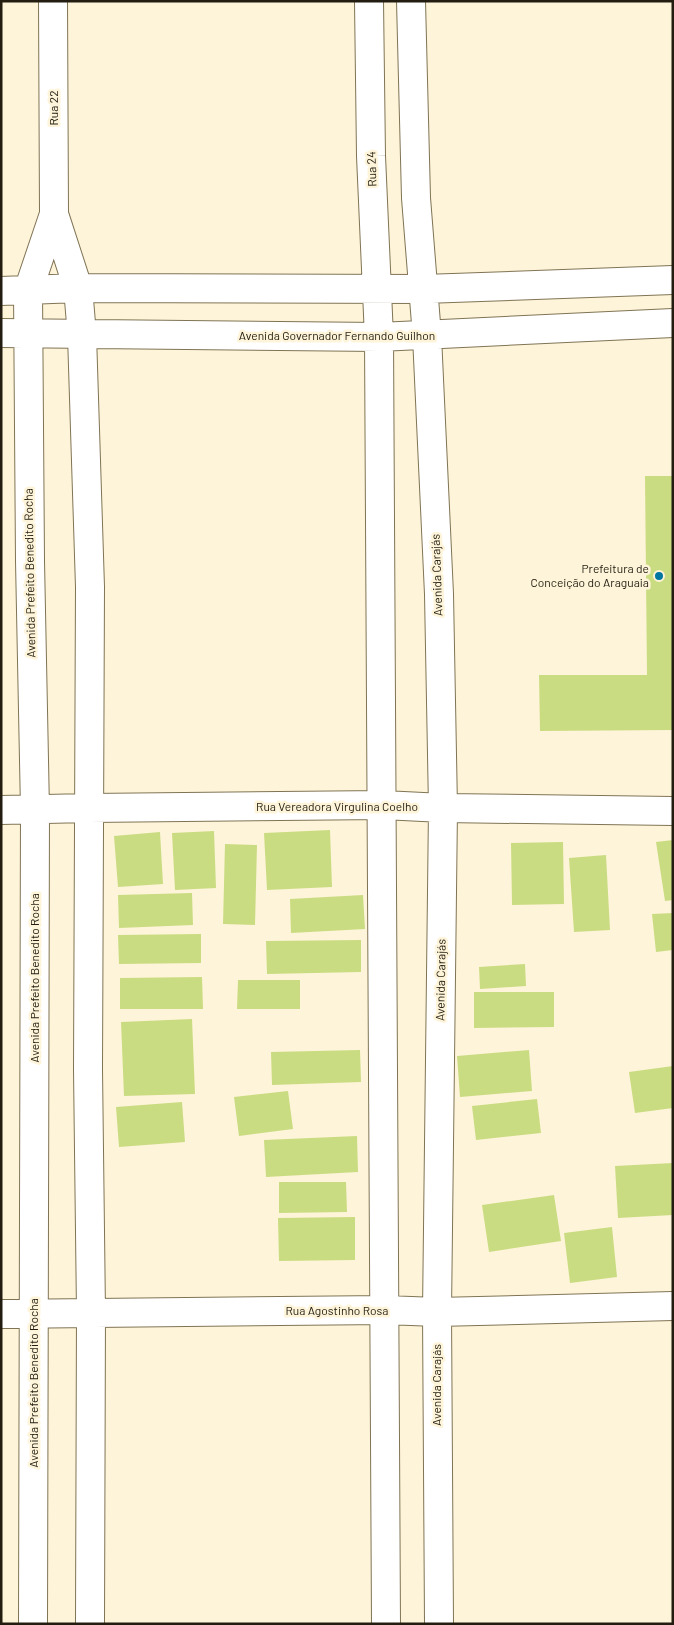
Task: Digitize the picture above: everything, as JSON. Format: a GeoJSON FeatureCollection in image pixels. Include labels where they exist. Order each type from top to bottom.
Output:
{"type":"FeatureCollection","features":[{"type":"Feature","properties":{"kind":"street","name":"Rua 22"},"geometry":{"type":"LineString","coordinates":[[53,1],[54,214],[78,288],[82,335]]}},
{"type":"Feature","properties":{"kind":"street","name":"Rua 24"},"geometry":{"type":"LineString","coordinates":[[369,1],[371,156],[379,337]]}},
{"type":"Feature","properties":{"kind":"street"},"geometry":{"type":"LineString","coordinates":[[411,1],[416,198],[426,336]]}},
{"type":"Feature","properties":{"kind":"street","name":"Rua 22"},"geometry":{"type":"LineString","coordinates":[[28,333],[28,291],[54,214]]}},
{"type":"Feature","properties":{"kind":"street"},"geometry":{"type":"LineString","coordinates":[[1,291],[78,288],[424,289],[673,280]]}},
{"type":"Feature","properties":{"kind":"street","name":"Avenida Governador Fernando Guilhon"},"geometry":{"type":"LineString","coordinates":[[1,333],[379,337],[673,323]]}},
{"type":"Feature","properties":{"kind":"street","name":"Avenida Prefeito Benedito Rocha"},"geometry":{"type":"LineString","coordinates":[[28,333],[35,810],[33,1624]]}},
{"type":"Feature","properties":{"kind":"street"},"geometry":{"type":"LineString","coordinates":[[82,335],[90,586],[88,1069],[91,1313],[90,1624]]}},
{"type":"Feature","properties":{"kind":"street","name":"Avenida Carajás"},"geometry":{"type":"LineString","coordinates":[[426,336],[439,594],[443,808],[437,1312],[439,1624]]}},
{"type":"Feature","properties":{"kind":"street"},"geometry":{"type":"LineString","coordinates":[[379,337],[386,1624]]}},
{"type":"Feature","properties":{"kind":"street","name":"Rua Vereadora Virgulina Coelho"},"geometry":{"type":"LineString","coordinates":[[1,810],[383,805],[443,808],[673,811]]}},
{"type":"Feature","properties":{"kind":"street","name":"Rua Agostinho Rosa"},"geometry":{"type":"LineString","coordinates":[[1,1314],[385,1310],[437,1312],[673,1306]]}},
{"type":"Feature","properties":{"kind":"building","name":"Prefeitura de Conceição do Araguaia"},"geometry":{"type":"Polygon","coordinates":[[[645,476],[673,476],[673,730],[540,731],[539,675],[647,675],[645,476]]]}},
{"type":"Feature","properties":{"kind":"building"},"geometry":{"type":"Polygon","coordinates":[[[330,830],[332,887],[267,890],[264,833],[330,830]]]}},
{"type":"Feature","properties":{"kind":"building"},"geometry":{"type":"Polygon","coordinates":[[[214,831],[216,888],[175,890],[172,833],[214,831]]]}},
{"type":"Feature","properties":{"kind":"building"},"geometry":{"type":"Polygon","coordinates":[[[160,832],[163,884],[118,887],[114,836],[160,832]]]}},
{"type":"Feature","properties":{"kind":"building"},"geometry":{"type":"Polygon","coordinates":[[[673,840],[673,900],[665,901],[656,842],[673,840]]]}},
{"type":"Feature","properties":{"kind":"building"},"geometry":{"type":"Polygon","coordinates":[[[563,842],[564,904],[512,905],[511,843],[563,842]]]}},
{"type":"Feature","properties":{"kind":"building"},"geometry":{"type":"Polygon","coordinates":[[[225,844],[257,845],[255,925],[223,924],[225,844]]]}},
{"type":"Feature","properties":{"kind":"building"},"geometry":{"type":"Polygon","coordinates":[[[606,855],[610,930],[574,932],[569,858],[606,855]]]}},
{"type":"Feature","properties":{"kind":"building"},"geometry":{"type":"Polygon","coordinates":[[[192,893],[193,925],[119,928],[118,895],[192,893]]]}},
{"type":"Feature","properties":{"kind":"building"},"geometry":{"type":"Polygon","coordinates":[[[363,895],[365,929],[291,933],[290,899],[363,895]]]}},
{"type":"Feature","properties":{"kind":"building"},"geometry":{"type":"Polygon","coordinates":[[[673,913],[673,950],[656,952],[652,914],[673,913]]]}},
{"type":"Feature","properties":{"kind":"building"},"geometry":{"type":"Polygon","coordinates":[[[201,934],[201,963],[119,964],[118,935],[201,934]]]}},
{"type":"Feature","properties":{"kind":"building"},"geometry":{"type":"Polygon","coordinates":[[[361,940],[361,972],[267,974],[266,941],[361,940]]]}},
{"type":"Feature","properties":{"kind":"building"},"geometry":{"type":"Polygon","coordinates":[[[525,964],[526,986],[480,989],[479,967],[525,964]]]}},
{"type":"Feature","properties":{"kind":"building"},"geometry":{"type":"Polygon","coordinates":[[[202,977],[203,1009],[120,1009],[120,978],[202,977]]]}},
{"type":"Feature","properties":{"kind":"building"},"geometry":{"type":"Polygon","coordinates":[[[238,980],[300,980],[300,1009],[237,1009],[238,980]]]}},
{"type":"Feature","properties":{"kind":"building"},"geometry":{"type":"Polygon","coordinates":[[[474,992],[554,992],[554,1027],[474,1028],[474,992]]]}},
{"type":"Feature","properties":{"kind":"building"},"geometry":{"type":"Polygon","coordinates":[[[192,1019],[195,1094],[124,1096],[121,1022],[192,1019]]]}},
{"type":"Feature","properties":{"kind":"building"},"geometry":{"type":"Polygon","coordinates":[[[360,1050],[361,1082],[272,1085],[271,1052],[360,1050]]]}},
{"type":"Feature","properties":{"kind":"building"},"geometry":{"type":"Polygon","coordinates":[[[529,1050],[532,1091],[460,1097],[457,1056],[529,1050]]]}},
{"type":"Feature","properties":{"kind":"building"},"geometry":{"type":"Polygon","coordinates":[[[673,1066],[673,1108],[635,1113],[629,1072],[673,1066]]]}},
{"type":"Feature","properties":{"kind":"building"},"geometry":{"type":"Polygon","coordinates":[[[288,1091],[293,1129],[239,1136],[234,1097],[288,1091]]]}},
{"type":"Feature","properties":{"kind":"building"},"geometry":{"type":"Polygon","coordinates":[[[537,1099],[541,1133],[476,1140],[472,1106],[537,1099]]]}},
{"type":"Feature","properties":{"kind":"building"},"geometry":{"type":"Polygon","coordinates":[[[182,1102],[185,1142],[119,1147],[116,1107],[182,1102]]]}},
{"type":"Feature","properties":{"kind":"building"},"geometry":{"type":"Polygon","coordinates":[[[357,1136],[358,1172],[266,1177],[264,1140],[357,1136]]]}},
{"type":"Feature","properties":{"kind":"building"},"geometry":{"type":"Polygon","coordinates":[[[673,1163],[673,1215],[618,1218],[615,1166],[673,1163]]]}},
{"type":"Feature","properties":{"kind":"building"},"geometry":{"type":"Polygon","coordinates":[[[279,1182],[346,1182],[347,1212],[279,1213],[279,1182]]]}},
{"type":"Feature","properties":{"kind":"building"},"geometry":{"type":"Polygon","coordinates":[[[554,1195],[561,1241],[489,1252],[482,1205],[554,1195]]]}},
{"type":"Feature","properties":{"kind":"building"},"geometry":{"type":"Polygon","coordinates":[[[355,1217],[355,1260],[279,1261],[278,1218],[355,1217]]]}},
{"type":"Feature","properties":{"kind":"building"},"geometry":{"type":"Polygon","coordinates":[[[612,1227],[617,1277],[570,1283],[564,1233],[612,1227]]]}},
{"type":"Feature","properties":{"kind":"place","name":"Prefeitura de Conceição do Araguaia"},"geometry":{"type":"Point","coordinates":[659,576]}}]}
